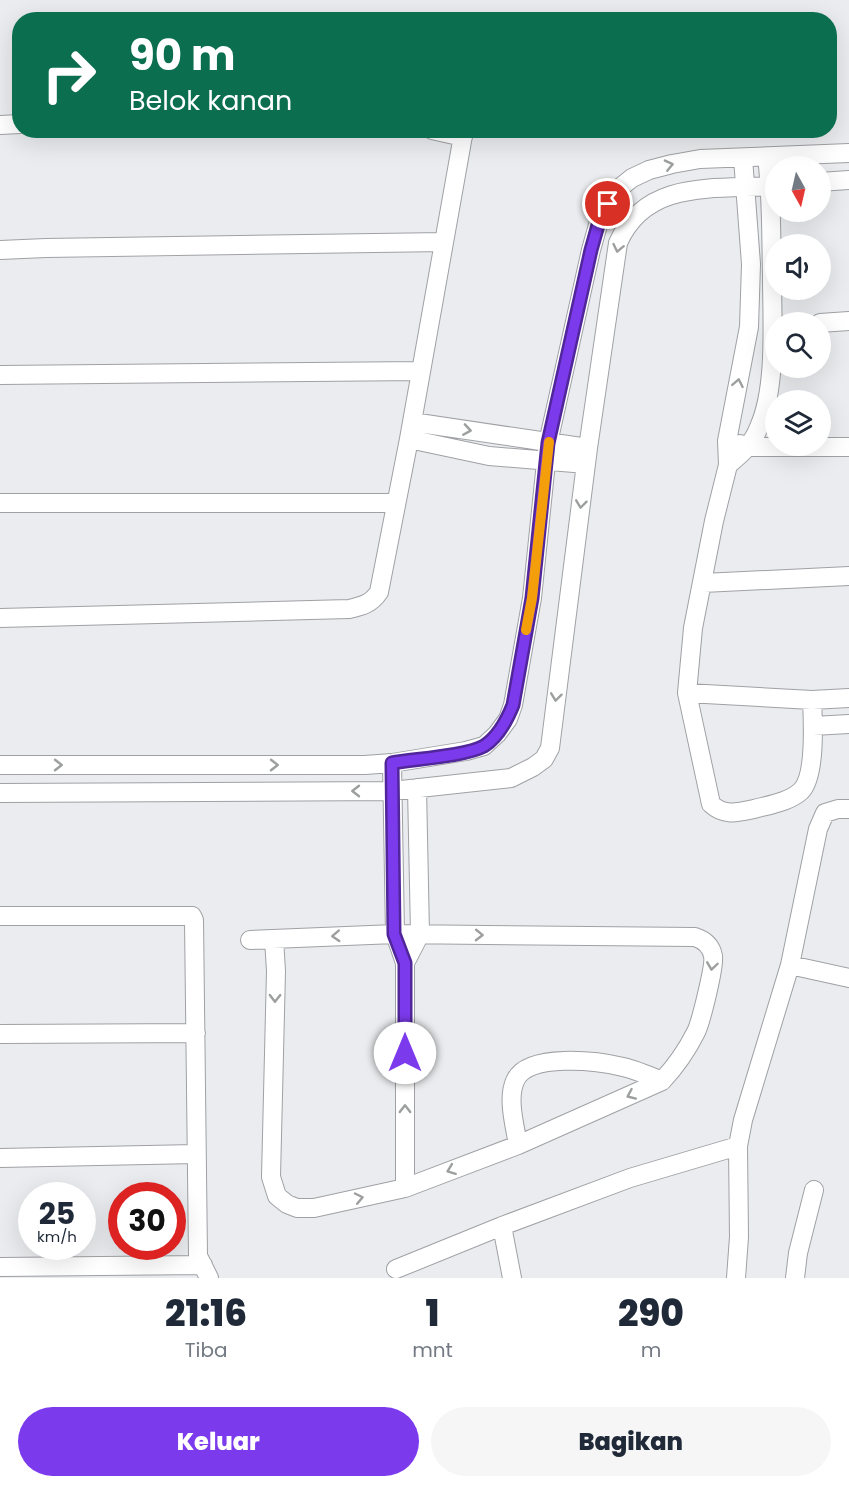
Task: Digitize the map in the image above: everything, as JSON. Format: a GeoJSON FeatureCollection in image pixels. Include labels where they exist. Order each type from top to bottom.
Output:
{"type":"FeatureCollection","features":[{"type":"Feature","properties":{"kind":"street"},"geometry":{"type":"LineString","coordinates":[[0,618],[349,609],[363,606],[374,600],[379,592],[410,430],[462,138]]}},
{"type":"Feature","properties":{"kind":"street"},"geometry":{"type":"LineString","coordinates":[[788,156],[849,153]]}},
{"type":"Feature","properties":{"kind":"street"},"geometry":{"type":"LineString","coordinates":[[765,157],[700,159],[649,170],[632,178],[617,190],[600,218],[591,250],[548,452],[532,598],[513,705],[508,719],[484,746],[465,752],[365,765],[6,765],[5,793],[392,791],[511,778],[544,759],[550,748],[587,456],[618,243],[624,229],[632,219],[651,202],[694,190],[765,186]]}},
{"type":"Feature","properties":{"kind":"street"},"geometry":{"type":"LineString","coordinates":[[743,158],[751,264],[749,327],[727,441],[728,465],[714,521],[693,628],[687,693],[711,804],[718,811],[728,814],[740,813],[781,801],[800,792],[809,778],[813,726],[812,700]]}},
{"type":"Feature","properties":{"kind":"street"},"geometry":{"type":"LineString","coordinates":[[831,181],[849,180]]}},
{"type":"Feature","properties":{"kind":"street"},"geometry":{"type":"LineString","coordinates":[[773,222],[774,312]]}},
{"type":"Feature","properties":{"kind":"street"},"geometry":{"type":"LineString","coordinates":[[0,250],[444,242]]}},
{"type":"Feature","properties":{"kind":"street"},"geometry":{"type":"LineString","coordinates":[[831,322],[849,321]]}},
{"type":"Feature","properties":{"kind":"street"},"geometry":{"type":"LineString","coordinates":[[749,327],[765,327]]}},
{"type":"Feature","properties":{"kind":"street"},"geometry":{"type":"LineString","coordinates":[[0,375],[420,371]]}},
{"type":"Feature","properties":{"kind":"street"},"geometry":{"type":"LineString","coordinates":[[728,465],[749,447],[760,425],[767,402],[769,378]]}},
{"type":"Feature","properties":{"kind":"street"},"geometry":{"type":"LineString","coordinates":[[410,430],[489,456],[548,452],[587,456]]}},
{"type":"Feature","properties":{"kind":"street"},"geometry":{"type":"LineString","coordinates":[[727,441],[749,447],[849,447]]}},
{"type":"Feature","properties":{"kind":"street"},"geometry":{"type":"LineString","coordinates":[[0,503],[395,503]]}},
{"type":"Feature","properties":{"kind":"street"},"geometry":{"type":"LineString","coordinates":[[703,583],[849,576]]}},
{"type":"Feature","properties":{"kind":"street"},"geometry":{"type":"LineString","coordinates":[[687,693],[812,700],[849,698]]}},
{"type":"Feature","properties":{"kind":"street"},"geometry":{"type":"LineString","coordinates":[[813,726],[849,724]]}},
{"type":"Feature","properties":{"kind":"street"},"geometry":{"type":"LineString","coordinates":[[392,763],[394,934],[405,963],[405,1188]]}},
{"type":"Feature","properties":{"kind":"street"},"geometry":{"type":"LineString","coordinates":[[240,765],[240,792]]}},
{"type":"Feature","properties":{"kind":"street"},"geometry":{"type":"LineString","coordinates":[[405,963],[420,934],[417,789]]}},
{"type":"Feature","properties":{"kind":"street"},"geometry":{"type":"LineString","coordinates":[[736,1278],[739,1237],[738,1146],[743,1120],[790,965],[805,885],[822,816],[830,810],[849,809]]}},
{"type":"Feature","properties":{"kind":"street"},"geometry":{"type":"LineString","coordinates":[[0,916],[192,916],[194,921],[196,1033],[198,1256],[206,1271],[0,1268]]}},
{"type":"Feature","properties":{"kind":"street"},"geometry":{"type":"LineString","coordinates":[[250,940],[274,939],[394,934],[695,937],[703,940],[713,953],[714,961],[698,1029],[674,1068],[662,1081],[518,1145],[405,1188],[314,1208],[297,1208],[277,1196],[271,1177],[276,971],[274,939]]}},
{"type":"Feature","properties":{"kind":"street"},"geometry":{"type":"LineString","coordinates":[[790,965],[849,978]]}},
{"type":"Feature","properties":{"kind":"street"},"geometry":{"type":"LineString","coordinates":[[0,1034],[196,1033]]}},
{"type":"Feature","properties":{"kind":"street"},"geometry":{"type":"LineString","coordinates":[[518,1145],[512,1091],[519,1074],[528,1067],[547,1062],[579,1061],[624,1067],[662,1081]]}},
{"type":"Feature","properties":{"kind":"street"},"geometry":{"type":"LineString","coordinates":[[396,1269],[636,1176],[738,1146]]}},
{"type":"Feature","properties":{"kind":"street"},"geometry":{"type":"LineString","coordinates":[[0,1158],[196,1154]]}},
{"type":"Feature","properties":{"kind":"street"},"geometry":{"type":"LineString","coordinates":[[795,1278],[798,1253],[814,1190]]}},
{"type":"Feature","properties":{"kind":"street"},"geometry":{"type":"LineString","coordinates":[[502,1226],[512,1278]]}},
{"type":"Feature","properties":{"kind":"slow traffic"},"geometry":{"type":"LineString","coordinates":[[526,630],[532,598],[549,442]]}},
{"type":"Feature","properties":{"kind":"route"},"geometry":{"type":"LineString","coordinates":[[405,1053],[405,963],[394,934],[392,763],[465,752],[484,746],[508,719],[513,705],[532,598],[548,443],[591,250],[600,218],[608,204]]}}]}
